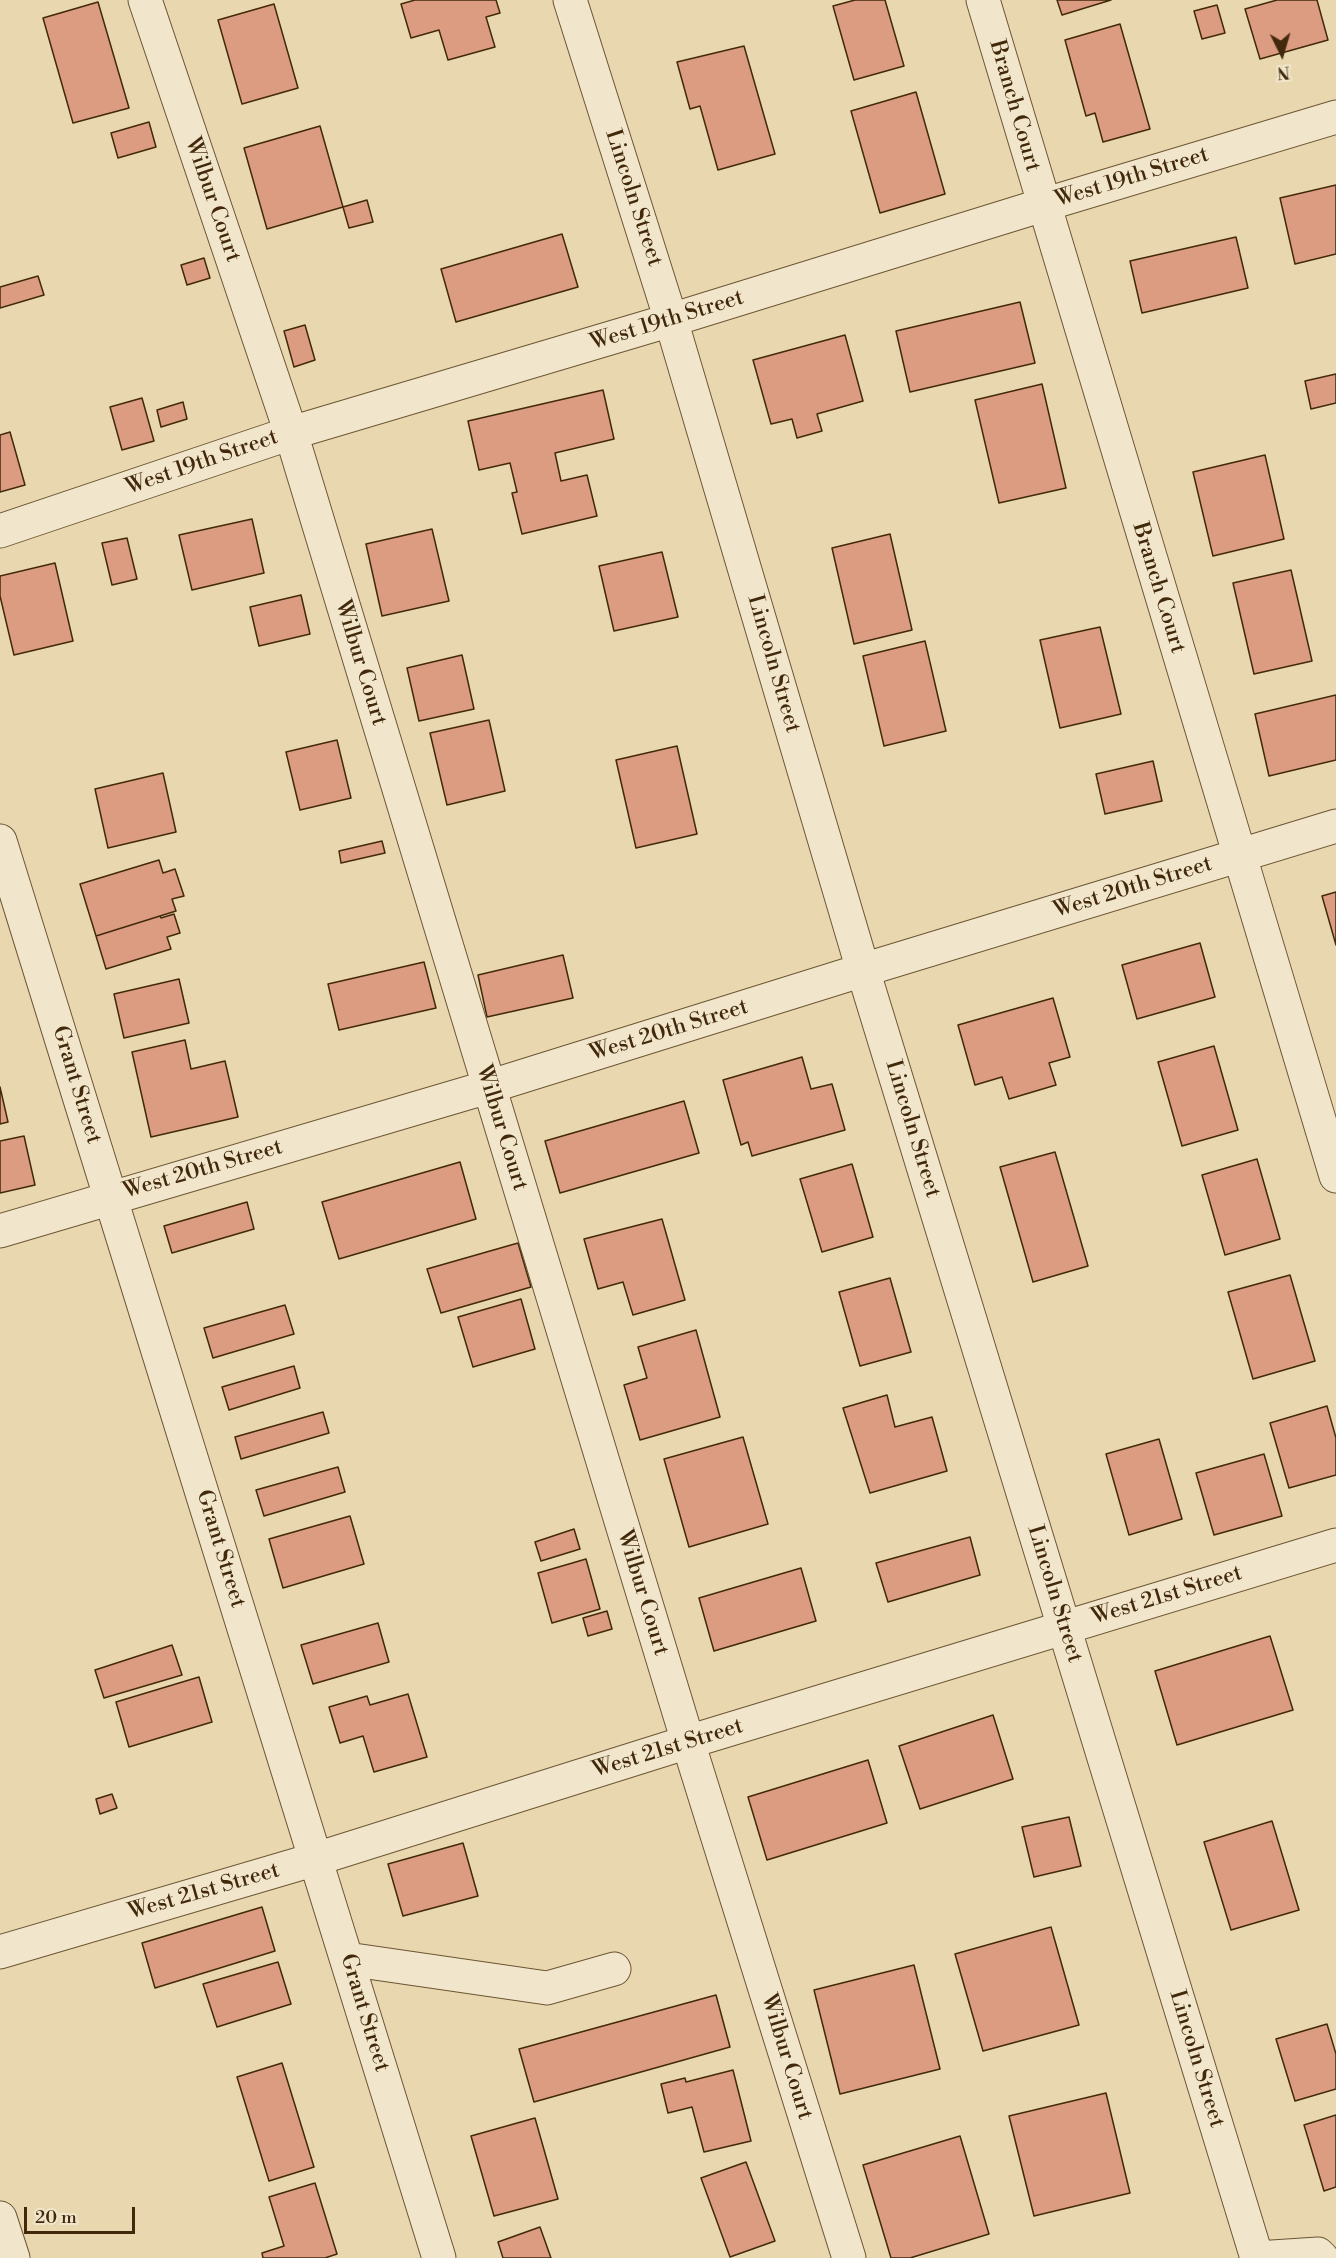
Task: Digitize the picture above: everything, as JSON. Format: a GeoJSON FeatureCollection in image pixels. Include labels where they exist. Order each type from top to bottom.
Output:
{"type":"FeatureCollection","features":[{"type":"Feature","properties":{"kind":"street","name":"Wilbur Court"},"geometry":{"type":"LineString","coordinates":[[145,0],[291,433],[688,1742],[849,2258]]}},
{"type":"Feature","properties":{"kind":"street","name":"Lincoln Street"},"geometry":{"type":"LineString","coordinates":[[570,0],[671,320],[863,970],[1257,2258]]}},
{"type":"Feature","properties":{"kind":"street","name":"Branch Court"},"geometry":{"type":"LineString","coordinates":[[982,0],[1336,1176]]}},
{"type":"Feature","properties":{"kind":"street","name":"West 19th Street"},"geometry":{"type":"LineString","coordinates":[[0,531],[291,433],[671,320],[1336,117]]}},
{"type":"Feature","properties":{"kind":"street","name":"West 20th Street"},"geometry":{"type":"LineString","coordinates":[[0,1231],[488,1087],[1336,826]]}},
{"type":"Feature","properties":{"kind":"street","name":"Grant Street"},"geometry":{"type":"LineString","coordinates":[[0,841],[439,2258]]}},
{"type":"Feature","properties":{"kind":"street","name":"West 21st Street"},"geometry":{"type":"LineString","coordinates":[[0,1952],[316,1859],[688,1742],[1336,1545]]}},
{"type":"Feature","properties":{"kind":"street"},"geometry":{"type":"LineString","coordinates":[[347,1959],[548,1988],[614,1969]]}},
{"type":"Feature","properties":{"kind":"street"},"geometry":{"type":"LineString","coordinates":[[0,2218],[13,2258]]}},
{"type":"Feature","properties":{"kind":"street"},"geometry":{"type":"LineString","coordinates":[[1257,2258],[1318,2254],[1322,2258]]}},
{"type":"Feature","properties":{"kind":"building"},"geometry":{"type":"Polygon","coordinates":[[[415,0],[496,0],[500,13],[486,17],[495,47],[448,60],[439,30],[411,38],[401,4],[415,0]]]}},
{"type":"Feature","properties":{"kind":"building"},"geometry":{"type":"Polygon","coordinates":[[[855,0],[885,0],[904,66],[854,80],[833,6],[855,0]]]}},
{"type":"Feature","properties":{"kind":"building"},"geometry":{"type":"Polygon","coordinates":[[[1057,0],[1111,0],[1062,15],[1057,0]]]}},
{"type":"Feature","properties":{"kind":"building"},"geometry":{"type":"Polygon","coordinates":[[[1277,0],[1317,0],[1328,40],[1260,59],[1245,9],[1277,0]]]}},
{"type":"Feature","properties":{"kind":"building"},"geometry":{"type":"Polygon","coordinates":[[[98,2],[129,108],[73,123],[43,18],[98,2]]]}},
{"type":"Feature","properties":{"kind":"building"},"geometry":{"type":"Polygon","coordinates":[[[274,4],[298,88],[242,104],[218,20],[274,4]]]}},
{"type":"Feature","properties":{"kind":"building"},"geometry":{"type":"Polygon","coordinates":[[[1217,5],[1225,33],[1202,39],[1194,11],[1217,5]]]}},
{"type":"Feature","properties":{"kind":"building"},"geometry":{"type":"Polygon","coordinates":[[[1120,24],[1150,129],[1103,142],[1095,113],[1086,116],[1065,40],[1120,24]]]}},
{"type":"Feature","properties":{"kind":"building"},"geometry":{"type":"Polygon","coordinates":[[[744,46],[775,154],[718,170],[700,106],[690,109],[677,62],[744,46]]]}},
{"type":"Feature","properties":{"kind":"building"},"geometry":{"type":"Polygon","coordinates":[[[916,92],[945,194],[880,213],[851,111],[916,92]]]}},
{"type":"Feature","properties":{"kind":"building"},"geometry":{"type":"Polygon","coordinates":[[[149,122],[156,147],[118,158],[111,133],[149,122]]]}},
{"type":"Feature","properties":{"kind":"building"},"geometry":{"type":"Polygon","coordinates":[[[320,126],[343,207],[267,229],[244,148],[320,126]]]}},
{"type":"Feature","properties":{"kind":"building"},"geometry":{"type":"Polygon","coordinates":[[[1336,185],[1336,254],[1295,264],[1280,198],[1336,185]]]}},
{"type":"Feature","properties":{"kind":"building"},"geometry":{"type":"Polygon","coordinates":[[[367,200],[373,222],[349,228],[343,207],[367,200]]]}},
{"type":"Feature","properties":{"kind":"building"},"geometry":{"type":"Polygon","coordinates":[[[562,234],[578,287],[456,322],[441,269],[562,234]]]}},
{"type":"Feature","properties":{"kind":"building"},"geometry":{"type":"Polygon","coordinates":[[[1236,237],[1248,288],[1142,313],[1130,261],[1236,237]]]}},
{"type":"Feature","properties":{"kind":"building"},"geometry":{"type":"Polygon","coordinates":[[[204,258],[210,278],[187,285],[181,265],[204,258]]]}},
{"type":"Feature","properties":{"kind":"building"},"geometry":{"type":"Polygon","coordinates":[[[38,276],[44,295],[0,308],[0,287],[38,276]]]}},
{"type":"Feature","properties":{"kind":"building"},"geometry":{"type":"Polygon","coordinates":[[[1020,302],[1035,363],[910,392],[896,331],[1020,302]]]}},
{"type":"Feature","properties":{"kind":"building"},"geometry":{"type":"Polygon","coordinates":[[[305,325],[315,360],[294,367],[284,331],[305,325]]]}},
{"type":"Feature","properties":{"kind":"building"},"geometry":{"type":"Polygon","coordinates":[[[845,335],[863,401],[817,414],[822,431],[797,438],[792,419],[771,424],[753,360],[845,335]]]}},
{"type":"Feature","properties":{"kind":"building"},"geometry":{"type":"Polygon","coordinates":[[[1336,374],[1336,403],[1311,409],[1305,381],[1336,374]]]}},
{"type":"Feature","properties":{"kind":"building"},"geometry":{"type":"Polygon","coordinates":[[[1042,384],[1066,488],[999,503],[975,400],[1042,384]]]}},
{"type":"Feature","properties":{"kind":"building"},"geometry":{"type":"Polygon","coordinates":[[[603,390],[614,439],[555,453],[561,481],[587,475],[597,516],[522,534],[512,493],[517,492],[510,463],[479,470],[468,421],[603,390]]]}},
{"type":"Feature","properties":{"kind":"building"},"geometry":{"type":"Polygon","coordinates":[[[142,398],[154,441],[122,450],[110,407],[142,398]]]}},
{"type":"Feature","properties":{"kind":"building"},"geometry":{"type":"Polygon","coordinates":[[[183,402],[187,419],[161,427],[157,410],[183,402]]]}},
{"type":"Feature","properties":{"kind":"building"},"geometry":{"type":"Polygon","coordinates":[[[10,432],[25,485],[0,492],[0,435],[10,432]]]}},
{"type":"Feature","properties":{"kind":"building"},"geometry":{"type":"Polygon","coordinates":[[[1265,455],[1284,539],[1213,556],[1193,472],[1265,455]]]}},
{"type":"Feature","properties":{"kind":"building"},"geometry":{"type":"Polygon","coordinates":[[[252,519],[264,573],[192,590],[179,535],[252,519]]]}},
{"type":"Feature","properties":{"kind":"building"},"geometry":{"type":"Polygon","coordinates":[[[432,529],[449,601],[382,616],[366,544],[432,529]]]}},
{"type":"Feature","properties":{"kind":"building"},"geometry":{"type":"Polygon","coordinates":[[[890,534],[912,630],[854,644],[832,548],[890,534]]]}},
{"type":"Feature","properties":{"kind":"building"},"geometry":{"type":"Polygon","coordinates":[[[127,538],[137,579],[112,585],[102,543],[127,538]]]}},
{"type":"Feature","properties":{"kind":"building"},"geometry":{"type":"Polygon","coordinates":[[[662,552],[678,617],[614,631],[599,566],[662,552]]]}},
{"type":"Feature","properties":{"kind":"building"},"geometry":{"type":"Polygon","coordinates":[[[55,563],[73,641],[14,655],[0,596],[0,576],[55,563]]]}},
{"type":"Feature","properties":{"kind":"building"},"geometry":{"type":"Polygon","coordinates":[[[1291,570],[1312,661],[1254,674],[1233,583],[1291,570]]]}},
{"type":"Feature","properties":{"kind":"building"},"geometry":{"type":"Polygon","coordinates":[[[301,595],[310,634],[259,646],[250,607],[301,595]]]}},
{"type":"Feature","properties":{"kind":"building"},"geometry":{"type":"Polygon","coordinates":[[[1100,627],[1121,714],[1060,728],[1040,640],[1100,627]]]}},
{"type":"Feature","properties":{"kind":"building"},"geometry":{"type":"Polygon","coordinates":[[[925,641],[946,731],[884,746],[863,656],[925,641]]]}},
{"type":"Feature","properties":{"kind":"building"},"geometry":{"type":"Polygon","coordinates":[[[462,655],[474,709],[419,721],[407,668],[462,655]]]}},
{"type":"Feature","properties":{"kind":"building"},"geometry":{"type":"Polygon","coordinates":[[[1336,695],[1336,760],[1269,776],[1255,714],[1336,695]]]}},
{"type":"Feature","properties":{"kind":"building"},"geometry":{"type":"Polygon","coordinates":[[[489,720],[505,791],[447,805],[430,733],[489,720]]]}},
{"type":"Feature","properties":{"kind":"building"},"geometry":{"type":"Polygon","coordinates":[[[337,740],[351,798],[300,810],[286,752],[337,740]]]}},
{"type":"Feature","properties":{"kind":"building"},"geometry":{"type":"Polygon","coordinates":[[[677,746],[697,834],[636,848],[616,760],[677,746]]]}},
{"type":"Feature","properties":{"kind":"building"},"geometry":{"type":"Polygon","coordinates":[[[1153,761],[1162,801],[1105,814],[1096,774],[1153,761]]]}},
{"type":"Feature","properties":{"kind":"building"},"geometry":{"type":"Polygon","coordinates":[[[163,773],[176,832],[108,848],[95,789],[163,773]]]}},
{"type":"Feature","properties":{"kind":"building"},"geometry":{"type":"Polygon","coordinates":[[[382,841],[385,853],[341,863],[339,851],[382,841]]]}},
{"type":"Feature","properties":{"kind":"building"},"geometry":{"type":"Polygon","coordinates":[[[159,860],[163,873],[175,869],[184,896],[172,899],[176,911],[96,936],[80,884],[159,860]]]}},
{"type":"Feature","properties":{"kind":"building"},"geometry":{"type":"Polygon","coordinates":[[[1336,892],[1336,945],[1322,896],[1336,892]]]}},
{"type":"Feature","properties":{"kind":"building"},"geometry":{"type":"Polygon","coordinates":[[[174,914],[180,933],[167,937],[171,949],[106,969],[96,936],[160,916],[161,918],[174,914]]]}},
{"type":"Feature","properties":{"kind":"building"},"geometry":{"type":"Polygon","coordinates":[[[1200,943],[1215,997],[1137,1019],[1122,965],[1200,943]]]}},
{"type":"Feature","properties":{"kind":"building"},"geometry":{"type":"Polygon","coordinates":[[[563,955],[573,998],[487,1017],[478,975],[563,955]]]}},
{"type":"Feature","properties":{"kind":"building"},"geometry":{"type":"Polygon","coordinates":[[[424,962],[436,1008],[339,1030],[328,984],[424,962]]]}},
{"type":"Feature","properties":{"kind":"building"},"geometry":{"type":"Polygon","coordinates":[[[179,979],[189,1023],[124,1038],[114,994],[179,979]]]}},
{"type":"Feature","properties":{"kind":"building"},"geometry":{"type":"Polygon","coordinates":[[[1053,998],[1070,1057],[1049,1063],[1056,1085],[1009,1099],[1002,1077],[975,1085],[958,1025],[1053,998]]]}},
{"type":"Feature","properties":{"kind":"building"},"geometry":{"type":"Polygon","coordinates":[[[185,1040],[191,1069],[225,1061],[238,1117],[151,1137],[132,1052],[185,1040]]]}},
{"type":"Feature","properties":{"kind":"building"},"geometry":{"type":"Polygon","coordinates":[[[1214,1046],[1238,1130],[1182,1146],[1158,1062],[1214,1046]]]}},
{"type":"Feature","properties":{"kind":"building"},"geometry":{"type":"Polygon","coordinates":[[[802,1057],[811,1089],[832,1084],[845,1130],[752,1156],[748,1142],[741,1145],[723,1080],[802,1057]]]}},
{"type":"Feature","properties":{"kind":"building"},"geometry":{"type":"Polygon","coordinates":[[[0,1087],[8,1122],[0,1124],[0,1087]]]}},
{"type":"Feature","properties":{"kind":"building"},"geometry":{"type":"Polygon","coordinates":[[[684,1101],[699,1153],[560,1193],[545,1141],[684,1101]]]}},
{"type":"Feature","properties":{"kind":"building"},"geometry":{"type":"Polygon","coordinates":[[[24,1136],[35,1185],[0,1193],[0,1141],[24,1136]]]}},
{"type":"Feature","properties":{"kind":"building"},"geometry":{"type":"Polygon","coordinates":[[[1055,1152],[1088,1266],[1033,1282],[1000,1167],[1055,1152]]]}},
{"type":"Feature","properties":{"kind":"building"},"geometry":{"type":"Polygon","coordinates":[[[1257,1159],[1280,1239],[1225,1255],[1202,1175],[1257,1159]]]}},
{"type":"Feature","properties":{"kind":"building"},"geometry":{"type":"Polygon","coordinates":[[[460,1162],[476,1219],[339,1259],[322,1202],[460,1162]]]}},
{"type":"Feature","properties":{"kind":"building"},"geometry":{"type":"Polygon","coordinates":[[[852,1164],[873,1237],[822,1252],[800,1179],[852,1164]]]}},
{"type":"Feature","properties":{"kind":"building"},"geometry":{"type":"Polygon","coordinates":[[[247,1202],[254,1229],[172,1253],[164,1226],[247,1202]]]}},
{"type":"Feature","properties":{"kind":"building"},"geometry":{"type":"Polygon","coordinates":[[[662,1219],[685,1300],[633,1315],[623,1282],[598,1289],[584,1239],[662,1219]]]}},
{"type":"Feature","properties":{"kind":"building"},"geometry":{"type":"Polygon","coordinates":[[[518,1243],[531,1287],[441,1313],[427,1269],[518,1243]]]}},
{"type":"Feature","properties":{"kind":"building"},"geometry":{"type":"Polygon","coordinates":[[[1290,1275],[1315,1361],[1253,1379],[1228,1292],[1290,1275]]]}},
{"type":"Feature","properties":{"kind":"building"},"geometry":{"type":"Polygon","coordinates":[[[890,1278],[911,1352],[860,1366],[839,1292],[890,1278]]]}},
{"type":"Feature","properties":{"kind":"building"},"geometry":{"type":"Polygon","coordinates":[[[521,1299],[535,1349],[473,1367],[458,1317],[521,1299]]]}},
{"type":"Feature","properties":{"kind":"building"},"geometry":{"type":"Polygon","coordinates":[[[285,1305],[294,1334],[213,1358],[204,1328],[285,1305]]]}},
{"type":"Feature","properties":{"kind":"building"},"geometry":{"type":"Polygon","coordinates":[[[696,1330],[720,1417],[640,1440],[624,1385],[647,1378],[638,1347],[696,1330]]]}},
{"type":"Feature","properties":{"kind":"building"},"geometry":{"type":"Polygon","coordinates":[[[294,1366],[300,1388],[229,1410],[222,1387],[294,1366]]]}},
{"type":"Feature","properties":{"kind":"building"},"geometry":{"type":"Polygon","coordinates":[[[887,1395],[895,1427],[932,1417],[947,1471],[870,1493],[843,1408],[887,1395]]]}},
{"type":"Feature","properties":{"kind":"building"},"geometry":{"type":"Polygon","coordinates":[[[1327,1406],[1336,1438],[1336,1475],[1289,1488],[1270,1423],[1327,1406]]]}},
{"type":"Feature","properties":{"kind":"building"},"geometry":{"type":"Polygon","coordinates":[[[323,1412],[329,1433],[241,1459],[235,1437],[323,1412]]]}},
{"type":"Feature","properties":{"kind":"building"},"geometry":{"type":"Polygon","coordinates":[[[743,1437],[768,1524],[689,1547],[664,1459],[743,1437]]]}},
{"type":"Feature","properties":{"kind":"building"},"geometry":{"type":"Polygon","coordinates":[[[1159,1439],[1182,1519],[1129,1535],[1106,1454],[1159,1439]]]}},
{"type":"Feature","properties":{"kind":"building"},"geometry":{"type":"Polygon","coordinates":[[[1264,1454],[1282,1516],[1214,1535],[1196,1473],[1264,1454]]]}},
{"type":"Feature","properties":{"kind":"building"},"geometry":{"type":"Polygon","coordinates":[[[338,1467],[345,1492],[264,1516],[256,1490],[338,1467]]]}},
{"type":"Feature","properties":{"kind":"building"},"geometry":{"type":"Polygon","coordinates":[[[350,1516],[364,1564],[283,1588],[269,1539],[350,1516]]]}},
{"type":"Feature","properties":{"kind":"building"},"geometry":{"type":"Polygon","coordinates":[[[574,1529],[580,1549],[541,1561],[535,1542],[574,1529]]]}},
{"type":"Feature","properties":{"kind":"building"},"geometry":{"type":"Polygon","coordinates":[[[970,1537],[980,1575],[888,1602],[876,1563],[970,1537]]]}},
{"type":"Feature","properties":{"kind":"building"},"geometry":{"type":"Polygon","coordinates":[[[586,1559],[600,1609],[552,1623],[538,1573],[586,1559]]]}},
{"type":"Feature","properties":{"kind":"building"},"geometry":{"type":"Polygon","coordinates":[[[801,1568],[816,1621],[714,1651],[699,1598],[801,1568]]]}},
{"type":"Feature","properties":{"kind":"building"},"geometry":{"type":"Polygon","coordinates":[[[607,1611],[612,1629],[588,1636],[583,1618],[607,1611]]]}},
{"type":"Feature","properties":{"kind":"building"},"geometry":{"type":"Polygon","coordinates":[[[378,1623],[389,1662],[313,1684],[301,1645],[378,1623]]]}},
{"type":"Feature","properties":{"kind":"building"},"geometry":{"type":"Polygon","coordinates":[[[1270,1636],[1293,1710],[1177,1745],[1155,1671],[1270,1636]]]}},
{"type":"Feature","properties":{"kind":"building"},"geometry":{"type":"Polygon","coordinates":[[[172,1645],[182,1675],[104,1698],[95,1670],[172,1645]]]}},
{"type":"Feature","properties":{"kind":"building"},"geometry":{"type":"Polygon","coordinates":[[[199,1677],[212,1722],[129,1747],[116,1702],[199,1677]]]}},
{"type":"Feature","properties":{"kind":"building"},"geometry":{"type":"Polygon","coordinates":[[[408,1694],[427,1757],[374,1772],[363,1736],[340,1743],[329,1707],[367,1696],[370,1705],[408,1694]]]}},
{"type":"Feature","properties":{"kind":"building"},"geometry":{"type":"Polygon","coordinates":[[[993,1715],[1013,1779],[920,1809],[899,1746],[993,1715]]]}},
{"type":"Feature","properties":{"kind":"building"},"geometry":{"type":"Polygon","coordinates":[[[868,1760],[887,1823],[767,1860],[748,1797],[868,1760]]]}},
{"type":"Feature","properties":{"kind":"building"},"geometry":{"type":"Polygon","coordinates":[[[112,1794],[117,1808],[100,1814],[96,1799],[112,1794]]]}},
{"type":"Feature","properties":{"kind":"building"},"geometry":{"type":"Polygon","coordinates":[[[1069,1817],[1081,1866],[1034,1877],[1022,1827],[1069,1817]]]}},
{"type":"Feature","properties":{"kind":"building"},"geometry":{"type":"Polygon","coordinates":[[[1272,1821],[1299,1910],[1231,1930],[1204,1842],[1272,1821]]]}},
{"type":"Feature","properties":{"kind":"building"},"geometry":{"type":"Polygon","coordinates":[[[463,1843],[478,1896],[403,1916],[388,1864],[463,1843]]]}},
{"type":"Feature","properties":{"kind":"building"},"geometry":{"type":"Polygon","coordinates":[[[262,1907],[275,1951],[155,1988],[142,1943],[262,1907]]]}},
{"type":"Feature","properties":{"kind":"building"},"geometry":{"type":"Polygon","coordinates":[[[1051,1927],[1079,2025],[983,2051],[955,1954],[1051,1927]]]}},
{"type":"Feature","properties":{"kind":"building"},"geometry":{"type":"Polygon","coordinates":[[[278,1962],[291,2004],[217,2027],[203,1984],[278,1962]]]}},
{"type":"Feature","properties":{"kind":"building"},"geometry":{"type":"Polygon","coordinates":[[[914,1965],[940,2069],[840,2094],[814,1990],[914,1965]]]}},
{"type":"Feature","properties":{"kind":"building"},"geometry":{"type":"Polygon","coordinates":[[[716,1995],[730,2047],[534,2102],[519,2049],[716,1995]]]}},
{"type":"Feature","properties":{"kind":"building"},"geometry":{"type":"Polygon","coordinates":[[[1327,2024],[1336,2054],[1336,2089],[1295,2101],[1276,2039],[1327,2024]]]}},
{"type":"Feature","properties":{"kind":"building"},"geometry":{"type":"Polygon","coordinates":[[[282,2063],[314,2167],[269,2181],[237,2077],[282,2063]]]}},
{"type":"Feature","properties":{"kind":"building"},"geometry":{"type":"Polygon","coordinates":[[[733,2070],[751,2141],[704,2152],[692,2107],[668,2113],[661,2084],[685,2078],[686,2082],[733,2070]]]}},
{"type":"Feature","properties":{"kind":"building"},"geometry":{"type":"Polygon","coordinates":[[[1106,2093],[1130,2193],[1034,2216],[1009,2116],[1106,2093]]]}},
{"type":"Feature","properties":{"kind":"building"},"geometry":{"type":"Polygon","coordinates":[[[1336,2115],[1336,2187],[1324,2191],[1304,2125],[1336,2115]]]}},
{"type":"Feature","properties":{"kind":"building"},"geometry":{"type":"Polygon","coordinates":[[[535,2118],[558,2199],[494,2216],[471,2136],[535,2118]]]}},
{"type":"Feature","properties":{"kind":"building"},"geometry":{"type":"Polygon","coordinates":[[[960,2136],[989,2234],[910,2258],[891,2258],[863,2165],[960,2136]]]}},
{"type":"Feature","properties":{"kind":"building"},"geometry":{"type":"Polygon","coordinates":[[[746,2162],[775,2241],[730,2257],[701,2178],[746,2162]]]}},
{"type":"Feature","properties":{"kind":"building"},"geometry":{"type":"Polygon","coordinates":[[[315,2183],[337,2254],[325,2258],[263,2258],[262,2253],[284,2246],[269,2197],[315,2183]]]}},
{"type":"Feature","properties":{"kind":"building"},"geometry":{"type":"Polygon","coordinates":[[[540,2227],[551,2258],[503,2258],[498,2242],[540,2227]]]}}]}
